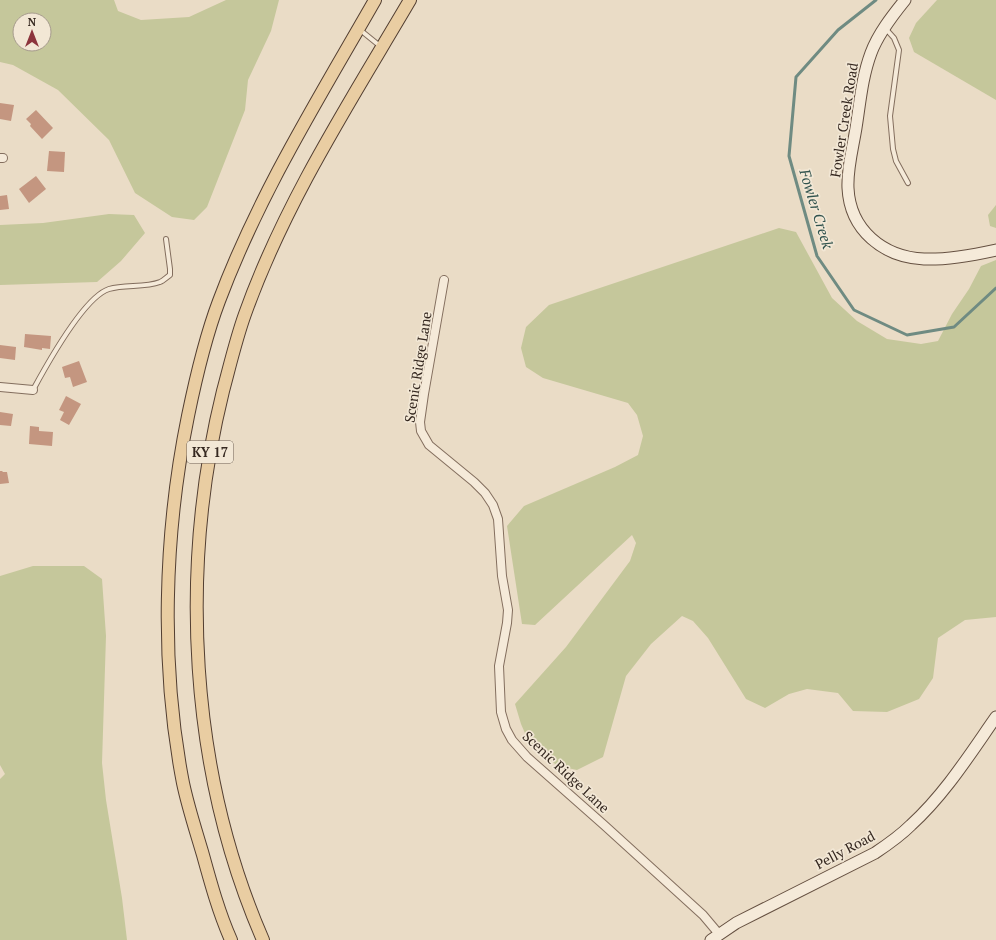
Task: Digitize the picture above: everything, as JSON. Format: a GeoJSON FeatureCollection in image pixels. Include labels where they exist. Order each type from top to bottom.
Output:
{"type":"FeatureCollection","features":[{"type":"Feature","properties":{"kind":"main road","name":"KY 17"},"geometry":{"type":"LineString","coordinates":[[231,940],[211,883],[196,832],[184,784],[175,735],[171,685],[168,606],[174,498],[183,441],[203,349],[219,301],[242,244],[279,166],[375,0]]}},
{"type":"Feature","properties":{"kind":"main road","name":"KY 17"},"geometry":{"type":"LineString","coordinates":[[263,940],[236,867],[222,818],[212,773],[202,708],[198,665],[197,618],[199,544],[211,443],[231,358],[250,301],[293,201],[410,0]]}},
{"type":"Feature","properties":{"kind":"main road","name":"Fowler Creek Road"},"geometry":{"type":"LineString","coordinates":[[905,0],[875,42],[865,73],[858,108],[848,187],[856,220],[862,230],[889,251],[910,258],[953,258],[996,250]]}},
{"type":"Feature","properties":{"kind":"main road","name":"Pelly Road"},"geometry":{"type":"LineString","coordinates":[[715,937],[736,923],[875,854],[890,843],[928,809],[996,716]]}},
{"type":"Feature","properties":{"kind":"street","name":"Scenic Ridge Lane"},"geometry":{"type":"LineString","coordinates":[[444,280],[424,394],[420,422],[421,431],[429,445],[485,493],[493,505],[498,519],[502,576],[508,610],[508,623],[498,666],[501,712],[506,729],[512,740],[527,757],[610,830],[702,915],[715,937]]}},
{"type":"Feature","properties":{"kind":"street"},"geometry":{"type":"LineString","coordinates":[[0,387],[32,390]]}},
{"type":"Feature","properties":{"kind":"lane"},"geometry":{"type":"LineString","coordinates":[[885,28],[894,38],[899,50],[890,116],[893,149],[896,161],[908,184]]}},
{"type":"Feature","properties":{"kind":"lane"},"geometry":{"type":"LineString","coordinates":[[359,29],[382,47]]}},
{"type":"Feature","properties":{"kind":"lane"},"geometry":{"type":"LineString","coordinates":[[32,390],[50,359],[86,305],[100,293],[108,289],[161,282],[170,275],[166,239]]}},
{"type":"Feature","properties":{"kind":"green space"},"geometry":{"type":"Polygon","coordinates":[[[0,0],[114,0],[118,11],[141,20],[189,17],[226,0],[279,0],[271,31],[248,80],[245,110],[207,207],[194,220],[172,217],[135,193],[109,140],[58,90],[13,65],[0,62],[0,0]]]}},
{"type":"Feature","properties":{"kind":"green space"},"geometry":{"type":"Polygon","coordinates":[[[937,0],[996,0],[996,100],[914,52],[909,38],[916,23],[937,0]]]}},
{"type":"Feature","properties":{"kind":"green space"},"geometry":{"type":"Polygon","coordinates":[[[996,205],[996,228],[990,226],[988,215],[996,205]]]}},
{"type":"Feature","properties":{"kind":"green space"},"geometry":{"type":"Polygon","coordinates":[[[109,214],[134,215],[145,233],[121,261],[97,282],[0,285],[0,225],[43,223],[109,214]]]}},
{"type":"Feature","properties":{"kind":"green space"},"geometry":{"type":"Polygon","coordinates":[[[779,228],[796,232],[832,298],[857,321],[887,339],[921,344],[938,341],[952,314],[969,289],[981,266],[996,260],[996,617],[965,620],[938,638],[933,678],[919,699],[887,712],[853,711],[838,693],[807,689],[789,694],[765,708],[746,699],[708,638],[693,621],[682,616],[651,644],[626,676],[603,757],[577,770],[558,766],[531,747],[521,724],[515,704],[566,647],[630,561],[636,543],[632,535],[535,625],[522,624],[507,526],[524,506],[615,467],[638,455],[643,436],[637,415],[628,403],[543,378],[526,367],[521,348],[526,327],[549,305],[779,228]]]}},
{"type":"Feature","properties":{"kind":"green space"},"geometry":{"type":"Polygon","coordinates":[[[33,566],[84,566],[102,579],[106,636],[102,763],[106,800],[122,898],[127,940],[0,940],[0,779],[5,774],[0,765],[0,576],[33,566]]]}},
{"type":"Feature","properties":{"kind":"building"},"geometry":{"type":"Polygon","coordinates":[[[0,103],[14,105],[11,121],[0,119],[0,103]]]}},
{"type":"Feature","properties":{"kind":"building"},"geometry":{"type":"Polygon","coordinates":[[[36,110],[53,128],[42,139],[30,126],[31,124],[26,119],[36,110]]]}},
{"type":"Feature","properties":{"kind":"building"},"geometry":{"type":"Polygon","coordinates":[[[49,151],[65,152],[64,172],[47,171],[49,151]]]}},
{"type":"Feature","properties":{"kind":"building"},"geometry":{"type":"Polygon","coordinates":[[[36,176],[46,189],[29,203],[19,189],[36,176]]]}},
{"type":"Feature","properties":{"kind":"building"},"geometry":{"type":"Polygon","coordinates":[[[7,195],[9,209],[0,210],[0,196],[7,195]]]}},
{"type":"Feature","properties":{"kind":"building"},"geometry":{"type":"Polygon","coordinates":[[[25,334],[51,336],[50,349],[42,348],[42,350],[24,347],[25,334]]]}},
{"type":"Feature","properties":{"kind":"building"},"geometry":{"type":"Polygon","coordinates":[[[0,345],[16,347],[15,360],[0,358],[0,345]]]}},
{"type":"Feature","properties":{"kind":"building"},"geometry":{"type":"Polygon","coordinates":[[[79,361],[87,382],[73,387],[70,377],[65,378],[62,367],[79,361]]]}},
{"type":"Feature","properties":{"kind":"building"},"geometry":{"type":"Polygon","coordinates":[[[66,396],[81,404],[69,425],[60,420],[64,412],[59,410],[66,396]]]}},
{"type":"Feature","properties":{"kind":"building"},"geometry":{"type":"Polygon","coordinates":[[[0,412],[13,414],[11,426],[0,425],[0,412]]]}},
{"type":"Feature","properties":{"kind":"building"},"geometry":{"type":"Polygon","coordinates":[[[30,426],[39,427],[39,431],[53,432],[52,446],[29,444],[30,426]]]}},
{"type":"Feature","properties":{"kind":"building"},"geometry":{"type":"Polygon","coordinates":[[[0,471],[7,472],[9,483],[0,484],[0,471]]]}},
{"type":"Feature","properties":{"kind":"waterway","name":"Fowler Creek"},"geometry":{"type":"LineString","coordinates":[[876,0],[838,30],[796,77],[789,156],[817,256],[854,310],[907,335],[954,327],[996,288]]}}]}
